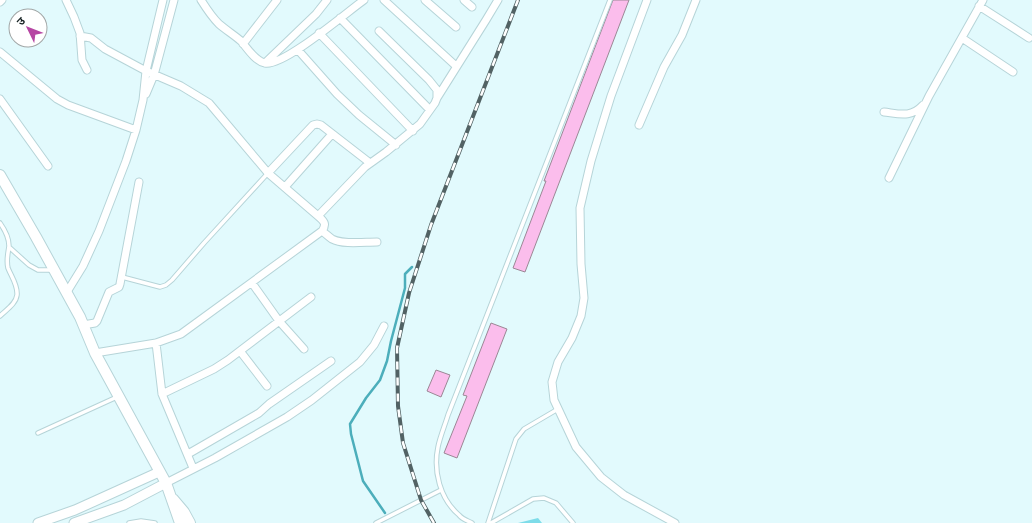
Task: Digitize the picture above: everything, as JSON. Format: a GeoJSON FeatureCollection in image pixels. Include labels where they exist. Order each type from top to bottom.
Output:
{"type":"FeatureCollection","features":[{"type":"Feature","properties":{"kind":"main road"},"geometry":{"type":"LineString","coordinates":[[0,175],[67,292],[95,354],[166,483],[180,523]]}},
{"type":"Feature","properties":{"kind":"main road"},"geometry":{"type":"LineString","coordinates":[[171,496],[184,512],[190,523]]}},
{"type":"Feature","properties":{"kind":"street"},"geometry":{"type":"LineString","coordinates":[[66,0],[74,17],[80,36],[82,60],[87,70]]}},
{"type":"Feature","properties":{"kind":"street"},"geometry":{"type":"LineString","coordinates":[[67,292],[83,266],[99,231],[126,161],[136,130],[143,100],[146,71],[163,0]]}},
{"type":"Feature","properties":{"kind":"street"},"geometry":{"type":"LineString","coordinates":[[143,100],[154,75],[174,0]]}},
{"type":"Feature","properties":{"kind":"street"},"geometry":{"type":"LineString","coordinates":[[201,0],[218,23],[243,44],[259,61],[265,63],[280,60],[298,50],[364,0]]}},
{"type":"Feature","properties":{"kind":"street"},"geometry":{"type":"LineString","coordinates":[[243,44],[277,0]]}},
{"type":"Feature","properties":{"kind":"street"},"geometry":{"type":"LineString","coordinates":[[265,63],[316,14],[327,0]]}},
{"type":"Feature","properties":{"kind":"street"},"geometry":{"type":"LineString","coordinates":[[384,0],[456,66]]}},
{"type":"Feature","properties":{"kind":"street"},"geometry":{"type":"LineString","coordinates":[[425,0],[456,27]]}},
{"type":"Feature","properties":{"kind":"street"},"geometry":{"type":"LineString","coordinates":[[464,0],[472,7]]}},
{"type":"Feature","properties":{"kind":"street"},"geometry":{"type":"LineString","coordinates":[[318,216],[370,163],[396,145],[420,124],[456,66],[477,36],[498,0]]}},
{"type":"Feature","properties":{"kind":"street"},"geometry":{"type":"LineString","coordinates":[[647,0],[611,96],[591,161],[580,208],[581,264],[584,298],[581,316],[572,338],[558,362],[552,382],[554,400],[576,447],[601,477],[624,495],[675,523]]}},
{"type":"Feature","properties":{"kind":"street"},"geometry":{"type":"LineString","coordinates":[[639,125],[664,67],[682,35],[696,0]]}},
{"type":"Feature","properties":{"kind":"street"},"geometry":{"type":"LineString","coordinates":[[889,178],[930,96],[981,3],[1029,38]]}},
{"type":"Feature","properties":{"kind":"street"},"geometry":{"type":"LineString","coordinates":[[340,18],[430,110]]}},
{"type":"Feature","properties":{"kind":"street"},"geometry":{"type":"LineString","coordinates":[[379,31],[429,80],[436,90],[437,98]]}},
{"type":"Feature","properties":{"kind":"street"},"geometry":{"type":"LineString","coordinates":[[319,33],[413,131]]}},
{"type":"Feature","properties":{"kind":"street"},"geometry":{"type":"LineString","coordinates":[[80,36],[91,38],[105,49],[154,75],[181,86],[209,103],[268,173],[325,222],[322,231],[181,334],[156,343],[95,354]]}},
{"type":"Feature","properties":{"kind":"street"},"geometry":{"type":"LineString","coordinates":[[962,38],[1013,72]]}},
{"type":"Feature","properties":{"kind":"street"},"geometry":{"type":"LineString","coordinates":[[298,50],[337,94],[359,115],[396,145]]}},
{"type":"Feature","properties":{"kind":"street"},"geometry":{"type":"LineString","coordinates":[[0,52],[57,98],[68,105],[136,130]]}},
{"type":"Feature","properties":{"kind":"street"},"geometry":{"type":"LineString","coordinates":[[884,112],[905,115],[918,111],[930,96]]}},
{"type":"Feature","properties":{"kind":"street"},"geometry":{"type":"LineString","coordinates":[[0,99],[48,166]]}},
{"type":"Feature","properties":{"kind":"street"},"geometry":{"type":"LineString","coordinates":[[268,173],[313,125],[317,124],[321,125],[370,163]]}},
{"type":"Feature","properties":{"kind":"street"},"geometry":{"type":"LineString","coordinates":[[285,187],[332,134]]}},
{"type":"Feature","properties":{"kind":"street"},"geometry":{"type":"LineString","coordinates":[[83,325],[95,323],[97,321],[109,292],[119,288],[139,182]]}},
{"type":"Feature","properties":{"kind":"street"},"geometry":{"type":"LineString","coordinates":[[322,231],[333,240],[353,243],[377,242]]}},
{"type":"Feature","properties":{"kind":"street"},"geometry":{"type":"LineString","coordinates":[[252,283],[280,321],[304,349]]}},
{"type":"Feature","properties":{"kind":"street"},"geometry":{"type":"LineString","coordinates":[[162,394],[214,369],[311,297]]}},
{"type":"Feature","properties":{"kind":"street"},"geometry":{"type":"LineString","coordinates":[[74,523],[124,505],[193,468],[215,458],[287,417],[348,372],[374,345],[384,326]]}},
{"type":"Feature","properties":{"kind":"street"},"geometry":{"type":"LineString","coordinates":[[156,343],[162,394],[193,468]]}},
{"type":"Feature","properties":{"kind":"street"},"geometry":{"type":"LineString","coordinates":[[240,351],[267,386]]}},
{"type":"Feature","properties":{"kind":"street"},"geometry":{"type":"LineString","coordinates":[[188,454],[260,412],[331,360]]}},
{"type":"Feature","properties":{"kind":"street"},"geometry":{"type":"LineString","coordinates":[[38,523],[74,510],[159,472]]}},
{"type":"Feature","properties":{"kind":"lane"},"geometry":{"type":"LineString","coordinates":[[472,523],[459,516],[447,502],[441,490],[437,468],[438,448],[448,415],[610,0]]}},
{"type":"Feature","properties":{"kind":"lane"},"geometry":{"type":"LineString","coordinates":[[122,277],[160,287],[166,285],[268,173]]}},
{"type":"Feature","properties":{"kind":"lane"},"geometry":{"type":"LineString","coordinates":[[0,223],[8,239],[9,248],[6,258],[16,286],[17,295],[14,303],[0,316]]}},
{"type":"Feature","properties":{"kind":"lane"},"geometry":{"type":"LineString","coordinates":[[9,248],[29,265],[38,270],[55,270]]}},
{"type":"Feature","properties":{"kind":"lane"},"geometry":{"type":"LineString","coordinates":[[38,433],[118,396]]}},
{"type":"Feature","properties":{"kind":"lane"},"geometry":{"type":"LineString","coordinates":[[488,523],[516,439],[524,429],[558,408]]}},
{"type":"Feature","properties":{"kind":"lane"},"geometry":{"type":"LineString","coordinates":[[376,523],[441,490]]}},
{"type":"Feature","properties":{"kind":"lane"},"geometry":{"type":"LineString","coordinates":[[491,523],[533,499],[544,498],[556,503],[573,523]]}},
{"type":"Feature","properties":{"kind":"lane"},"geometry":{"type":"LineString","coordinates":[[129,523],[142,521],[155,523]]}},
{"type":"Feature","properties":{"kind":"shaded area"},"geometry":{"type":"Polygon","coordinates":[[[538,518],[542,523],[518,523],[538,518]]]}},
{"type":"Feature","properties":{"kind":"building"},"geometry":{"type":"Polygon","coordinates":[[[613,0],[629,0],[525,272],[513,268],[546,181],[544,181],[613,0]]]}},
{"type":"Feature","properties":{"kind":"building"},"geometry":{"type":"Polygon","coordinates":[[[491,323],[507,329],[457,458],[444,453],[467,396],[463,395],[491,323]]]}},
{"type":"Feature","properties":{"kind":"building"},"geometry":{"type":"Polygon","coordinates":[[[436,370],[450,375],[441,397],[427,391],[436,370]]]}},
{"type":"Feature","properties":{"kind":"waterway"},"geometry":{"type":"LineString","coordinates":[[385,513],[363,481],[351,434],[350,424],[366,398],[380,380],[387,361],[405,288],[405,274],[412,267]]}},
{"type":"Feature","properties":{"kind":"railway"},"geometry":{"type":"LineString","coordinates":[[434,523],[421,500],[403,443],[398,406],[397,348],[409,293],[431,225],[518,0]]}}]}
